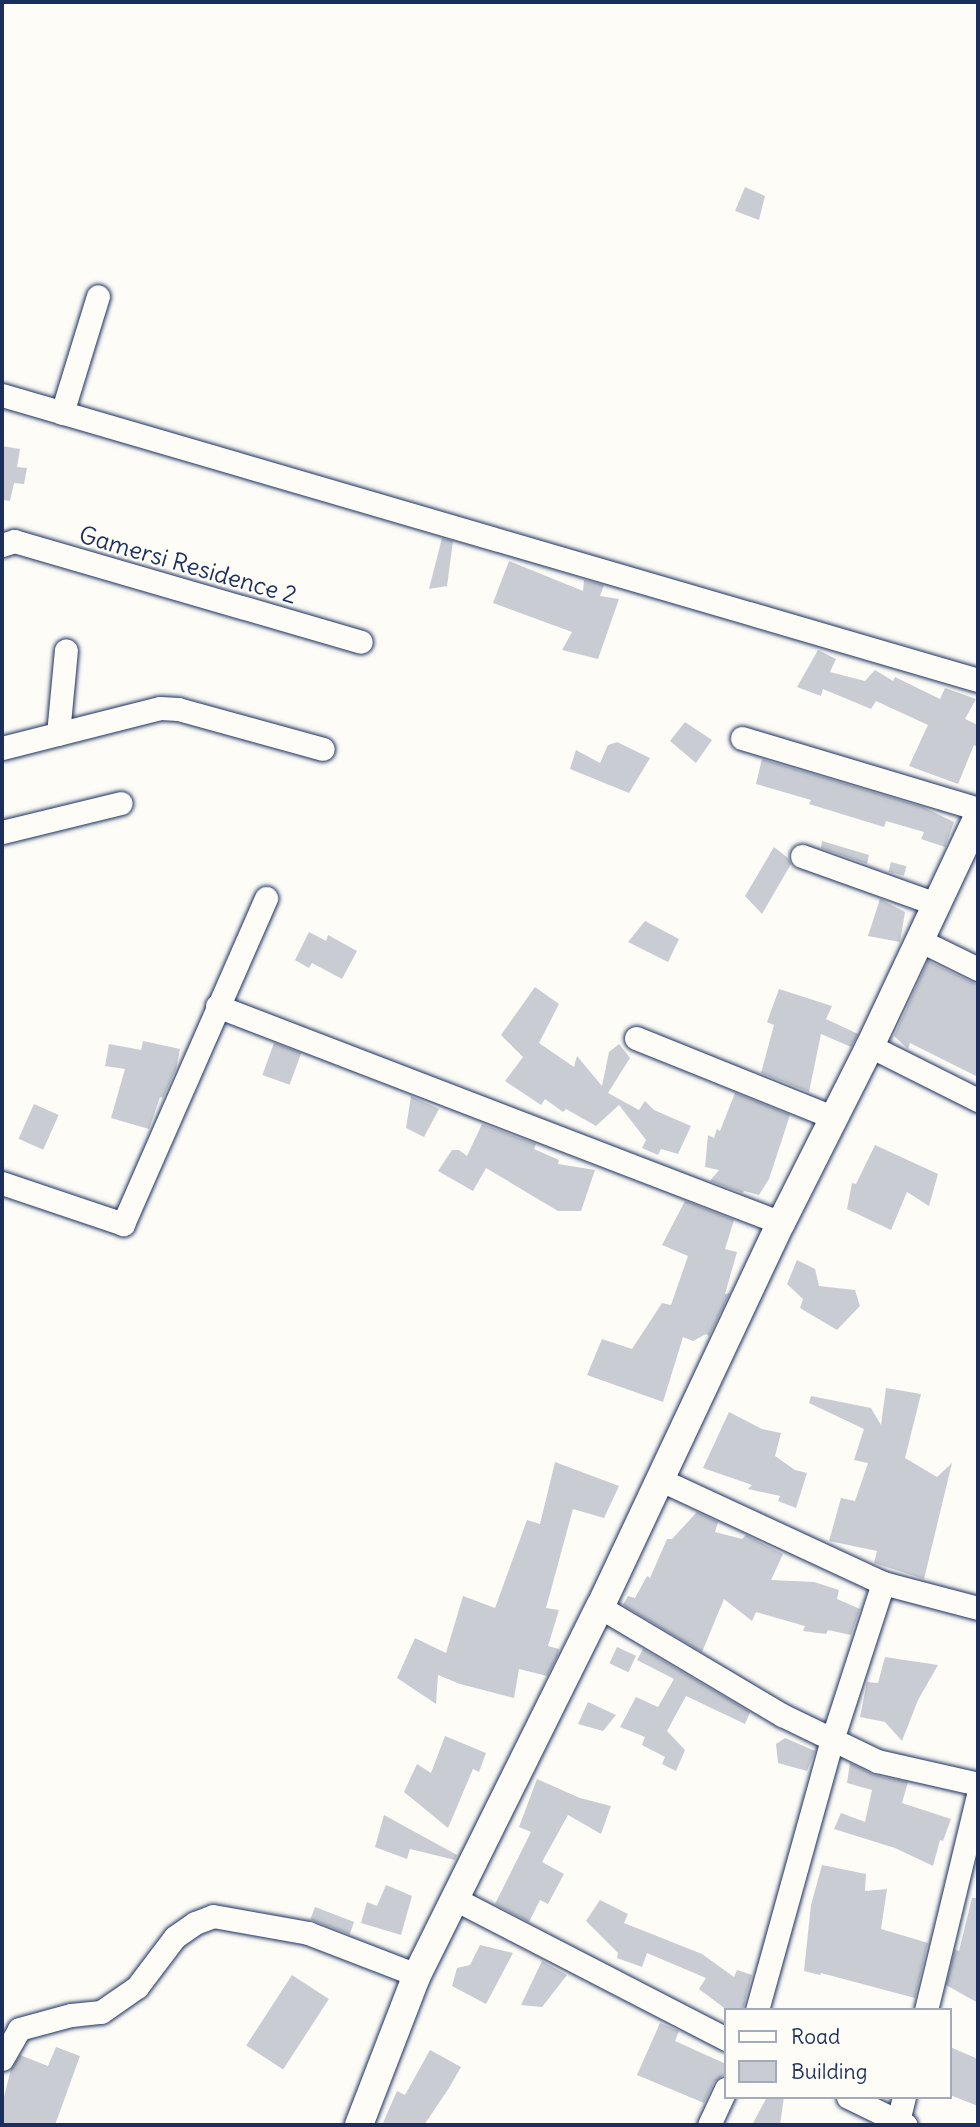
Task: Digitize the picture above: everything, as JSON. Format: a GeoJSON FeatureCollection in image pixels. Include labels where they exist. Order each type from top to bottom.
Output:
{"type":"FeatureCollection","features":[{"type":"Feature","properties":{"kind":"street"},"geometry":{"type":"LineString","coordinates":[[62,413],[98,296]]}},
{"type":"Feature","properties":{"kind":"street"},"geometry":{"type":"LineString","coordinates":[[2,395],[978,680]]}},
{"type":"Feature","properties":{"kind":"street","name":"Gamersi Residence 2"},"geometry":{"type":"LineString","coordinates":[[2,545],[13,541],[361,642]]}},
{"type":"Feature","properties":{"kind":"street"},"geometry":{"type":"LineString","coordinates":[[58,734],[66,650]]}},
{"type":"Feature","properties":{"kind":"street"},"geometry":{"type":"LineString","coordinates":[[2,748],[160,708],[178,709],[323,748]]}},
{"type":"Feature","properties":{"kind":"street"},"geometry":{"type":"LineString","coordinates":[[742,738],[978,808]]}},
{"type":"Feature","properties":{"kind":"street"},"geometry":{"type":"LineString","coordinates":[[2,832],[121,803]]}},
{"type":"Feature","properties":{"kind":"street"},"geometry":{"type":"LineString","coordinates":[[359,2125],[417,1975],[600,1607],[781,1223],[870,1046],[978,817]]}},
{"type":"Feature","properties":{"kind":"street"},"geometry":{"type":"LineString","coordinates":[[802,856],[936,904]]}},
{"type":"Feature","properties":{"kind":"street"},"geometry":{"type":"LineString","coordinates":[[2,1183],[124,1224],[217,1006],[267,898]]}},
{"type":"Feature","properties":{"kind":"street"},"geometry":{"type":"LineString","coordinates":[[919,940],[978,969]]}},
{"type":"Feature","properties":{"kind":"street"},"geometry":{"type":"LineString","coordinates":[[217,1006],[781,1223]]}},
{"type":"Feature","properties":{"kind":"street"},"geometry":{"type":"LineString","coordinates":[[636,1038],[835,1118]]}},
{"type":"Feature","properties":{"kind":"street"},"geometry":{"type":"LineString","coordinates":[[870,1046],[978,1100]]}},
{"type":"Feature","properties":{"kind":"street"},"geometry":{"type":"LineString","coordinates":[[661,1480],[883,1583],[978,1608]]}},
{"type":"Feature","properties":{"kind":"street"},"geometry":{"type":"LineString","coordinates":[[758,2008],[832,1740],[883,1583]]}},
{"type":"Feature","properties":{"kind":"street"},"geometry":{"type":"LineString","coordinates":[[600,1607],[782,1715],[832,1740],[877,1761],[978,1784]]}},
{"type":"Feature","properties":{"kind":"street"},"geometry":{"type":"LineString","coordinates":[[926,2008],[978,1795]]}},
{"type":"Feature","properties":{"kind":"street"},"geometry":{"type":"LineString","coordinates":[[455,1899],[724,2038]]}},
{"type":"Feature","properties":{"kind":"street"},"geometry":{"type":"LineString","coordinates":[[2,2059],[19,2029],[71,2015],[101,2012],[136,1987],[175,1937],[195,1923],[214,1916],[308,1933],[417,1975]]}},
{"type":"Feature","properties":{"kind":"street"},"geometry":{"type":"LineString","coordinates":[[709,2125],[724,2094]]}},
{"type":"Feature","properties":{"kind":"street"},"geometry":{"type":"LineString","coordinates":[[852,2099],[900,2124],[904,2099]]}},
{"type":"Feature","properties":{"kind":"building"},"geometry":{"type":"Polygon","coordinates":[[[745,187],[765,196],[759,220],[735,211],[745,187]]]}},
{"type":"Feature","properties":{"kind":"building"},"geometry":{"type":"Polygon","coordinates":[[[2,446],[20,449],[17,467],[27,468],[24,484],[14,483],[10,501],[2,500],[2,446]]]}},
{"type":"Feature","properties":{"kind":"building"},"geometry":{"type":"Polygon","coordinates":[[[442,538],[453,541],[447,586],[429,589],[442,538]]]}},
{"type":"Feature","properties":{"kind":"building"},"geometry":{"type":"Polygon","coordinates":[[[509,561],[583,591],[584,580],[604,585],[600,596],[619,599],[598,659],[562,650],[572,632],[493,603],[509,561]]]}},
{"type":"Feature","properties":{"kind":"building"},"geometry":{"type":"Polygon","coordinates":[[[818,650],[836,659],[830,672],[865,681],[875,670],[893,681],[895,677],[940,699],[945,688],[976,699],[965,719],[978,725],[978,748],[974,745],[958,784],[909,766],[928,725],[876,701],[871,709],[823,689],[821,696],[797,687],[818,650]]]}},
{"type":"Feature","properties":{"kind":"building"},"geometry":{"type":"Polygon","coordinates":[[[685,722],[712,740],[696,763],[670,741],[685,722]]]}},
{"type":"Feature","properties":{"kind":"building"},"geometry":{"type":"Polygon","coordinates":[[[617,742],[650,758],[629,793],[570,769],[576,750],[600,763],[608,745],[617,742]]]}},
{"type":"Feature","properties":{"kind":"building"},"geometry":{"type":"Polygon","coordinates":[[[762,759],[923,807],[954,822],[945,847],[921,839],[924,832],[886,821],[884,827],[809,804],[811,800],[756,784],[762,759]]]}},
{"type":"Feature","properties":{"kind":"building"},"geometry":{"type":"Polygon","coordinates":[[[822,841],[869,855],[867,864],[821,848],[822,841]]]}},
{"type":"Feature","properties":{"kind":"building"},"geometry":{"type":"Polygon","coordinates":[[[774,847],[788,858],[791,864],[762,914],[745,896],[774,847]]]}},
{"type":"Feature","properties":{"kind":"building"},"geometry":{"type":"Polygon","coordinates":[[[891,862],[906,866],[904,876],[888,872],[891,862]]]}},
{"type":"Feature","properties":{"kind":"building"},"geometry":{"type":"Polygon","coordinates":[[[880,899],[905,912],[900,942],[868,936],[880,899]]]}},
{"type":"Feature","properties":{"kind":"building"},"geometry":{"type":"Polygon","coordinates":[[[645,921],[679,939],[668,962],[628,942],[645,921]]]}},
{"type":"Feature","properties":{"kind":"building"},"geometry":{"type":"Polygon","coordinates":[[[309,932],[326,941],[328,935],[357,951],[342,979],[312,963],[309,968],[295,960],[309,932]]]}},
{"type":"Feature","properties":{"kind":"building"},"geometry":{"type":"Polygon","coordinates":[[[928,961],[978,985],[978,1077],[910,1043],[908,1049],[894,1036],[928,961]]]}},
{"type":"Feature","properties":{"kind":"building"},"geometry":{"type":"Polygon","coordinates":[[[535,987],[559,1004],[539,1043],[574,1067],[577,1056],[602,1086],[609,1052],[619,1044],[630,1058],[608,1093],[639,1110],[645,1101],[654,1110],[691,1126],[678,1154],[661,1149],[658,1155],[642,1148],[646,1140],[619,1105],[596,1126],[566,1109],[563,1112],[545,1099],[541,1105],[505,1081],[523,1057],[501,1035],[535,987]]]}},
{"type":"Feature","properties":{"kind":"building"},"geometry":{"type":"Polygon","coordinates":[[[779,989],[832,1006],[826,1019],[858,1034],[851,1047],[821,1034],[809,1092],[761,1073],[774,1025],[767,1022],[779,989]]]}},
{"type":"Feature","properties":{"kind":"building"},"geometry":{"type":"Polygon","coordinates":[[[143,1041],[180,1049],[176,1069],[163,1098],[160,1097],[149,1129],[111,1118],[125,1069],[105,1066],[109,1044],[141,1050],[143,1041]]]}},
{"type":"Feature","properties":{"kind":"building"},"geometry":{"type":"Polygon","coordinates":[[[274,1043],[301,1053],[290,1085],[262,1075],[274,1043]]]}},
{"type":"Feature","properties":{"kind":"building"},"geometry":{"type":"Polygon","coordinates":[[[735,1093],[790,1115],[769,1179],[759,1195],[744,1191],[743,1193],[710,1181],[719,1170],[705,1167],[708,1135],[714,1138],[717,1129],[720,1131],[735,1093]]]}},
{"type":"Feature","properties":{"kind":"building"},"geometry":{"type":"Polygon","coordinates":[[[411,1096],[439,1109],[424,1137],[406,1128],[411,1096]]]}},
{"type":"Feature","properties":{"kind":"building"},"geometry":{"type":"Polygon","coordinates":[[[34,1104],[59,1115],[43,1150],[19,1139],[34,1104]]]}},
{"type":"Feature","properties":{"kind":"building"},"geometry":{"type":"Polygon","coordinates":[[[482,1124],[536,1144],[534,1149],[559,1160],[558,1164],[595,1170],[581,1211],[558,1211],[486,1168],[473,1191],[438,1171],[452,1150],[459,1150],[467,1156],[482,1124]]]}},
{"type":"Feature","properties":{"kind":"building"},"geometry":{"type":"Polygon","coordinates":[[[875,1145],[938,1174],[929,1206],[907,1192],[891,1230],[847,1209],[852,1183],[856,1184],[875,1145]]]}},
{"type":"Feature","properties":{"kind":"building"},"geometry":{"type":"Polygon","coordinates":[[[685,1201],[734,1220],[725,1249],[737,1252],[725,1294],[730,1293],[709,1336],[706,1334],[693,1341],[683,1337],[663,1402],[587,1375],[602,1339],[632,1349],[662,1303],[671,1305],[688,1256],[662,1245],[685,1201]]]}},
{"type":"Feature","properties":{"kind":"building"},"geometry":{"type":"Polygon","coordinates":[[[797,1260],[815,1269],[819,1286],[855,1290],[860,1306],[837,1330],[800,1308],[803,1299],[787,1284],[797,1260]]]}},
{"type":"Feature","properties":{"kind":"building"},"geometry":{"type":"Polygon","coordinates":[[[886,1388],[921,1394],[905,1458],[937,1477],[952,1463],[924,1579],[874,1563],[877,1551],[829,1541],[841,1498],[855,1501],[868,1463],[854,1460],[864,1429],[809,1403],[811,1396],[871,1408],[881,1425],[886,1388]]]}},
{"type":"Feature","properties":{"kind":"building"},"geometry":{"type":"Polygon","coordinates":[[[729,1412],[762,1429],[781,1433],[775,1456],[795,1470],[807,1473],[796,1508],[778,1501],[780,1496],[748,1489],[752,1485],[703,1468],[729,1412]]]}},
{"type":"Feature","properties":{"kind":"building"},"geometry":{"type":"Polygon","coordinates":[[[555,1462],[619,1486],[604,1518],[573,1509],[546,1608],[559,1610],[548,1646],[559,1649],[558,1655],[547,1676],[519,1669],[514,1698],[460,1684],[438,1675],[436,1704],[397,1678],[415,1638],[446,1653],[463,1596],[495,1608],[527,1520],[540,1524],[555,1462]]]}},
{"type":"Feature","properties":{"kind":"building"},"geometry":{"type":"Polygon","coordinates":[[[697,1512],[718,1522],[715,1532],[742,1539],[746,1535],[783,1554],[771,1580],[814,1582],[839,1590],[837,1599],[860,1609],[851,1635],[828,1630],[826,1634],[803,1631],[805,1626],[756,1612],[752,1621],[724,1599],[702,1652],[623,1605],[628,1596],[635,1598],[647,1576],[650,1578],[667,1539],[672,1539],[697,1512]]]}},
{"type":"Feature","properties":{"kind":"building"},"geometry":{"type":"Polygon","coordinates":[[[617,1647],[636,1656],[628,1672],[609,1663],[617,1647]]]}},
{"type":"Feature","properties":{"kind":"building"},"geometry":{"type":"Polygon","coordinates":[[[643,1649],[750,1712],[745,1724],[686,1696],[667,1731],[685,1750],[676,1771],[662,1764],[665,1757],[642,1745],[645,1737],[620,1727],[636,1697],[658,1707],[674,1679],[637,1660],[643,1649]]]}},
{"type":"Feature","properties":{"kind":"building"},"geometry":{"type":"Polygon","coordinates":[[[885,1657],[938,1665],[918,1700],[902,1741],[885,1722],[860,1717],[867,1682],[878,1683],[885,1657]]]}},
{"type":"Feature","properties":{"kind":"building"},"geometry":{"type":"Polygon","coordinates":[[[588,1702],[616,1715],[603,1731],[578,1724],[588,1702]]]}},
{"type":"Feature","properties":{"kind":"building"},"geometry":{"type":"Polygon","coordinates":[[[445,1736],[486,1753],[479,1772],[473,1769],[448,1828],[404,1792],[417,1764],[431,1773],[445,1736]]]}},
{"type":"Feature","properties":{"kind":"building"},"geometry":{"type":"Polygon","coordinates":[[[785,1738],[815,1751],[807,1771],[778,1763],[776,1744],[785,1738]]]}},
{"type":"Feature","properties":{"kind":"building"},"geometry":{"type":"Polygon","coordinates":[[[850,1763],[874,1775],[908,1782],[902,1803],[951,1819],[943,1841],[940,1840],[933,1866],[895,1848],[834,1829],[841,1813],[865,1822],[872,1790],[847,1783],[850,1763]]]}},
{"type":"Feature","properties":{"kind":"building"},"geometry":{"type":"Polygon","coordinates":[[[537,1779],[580,1798],[611,1806],[601,1834],[568,1815],[542,1862],[564,1874],[548,1904],[540,1900],[529,1922],[495,1904],[531,1832],[519,1827],[537,1779]]]}},
{"type":"Feature","properties":{"kind":"building"},"geometry":{"type":"Polygon","coordinates":[[[384,1815],[457,1855],[455,1860],[410,1849],[407,1859],[375,1847],[384,1815]]]}},
{"type":"Feature","properties":{"kind":"building"},"geometry":{"type":"Polygon","coordinates":[[[822,1865],[866,1874],[865,1891],[887,1889],[881,1929],[928,1943],[915,1998],[804,1971],[811,1905],[822,1865]]]}},
{"type":"Feature","properties":{"kind":"building"},"geometry":{"type":"Polygon","coordinates":[[[386,1885],[412,1896],[401,1935],[361,1923],[367,1902],[377,1906],[386,1885]]]}},
{"type":"Feature","properties":{"kind":"building"},"geometry":{"type":"Polygon","coordinates":[[[972,1898],[978,1898],[978,2003],[946,1985],[955,1950],[959,1951],[972,1898]]]}},
{"type":"Feature","properties":{"kind":"building"},"geometry":{"type":"Polygon","coordinates":[[[600,1900],[628,1914],[624,1923],[702,1954],[734,1977],[737,1970],[752,1975],[743,2008],[724,2008],[699,1989],[706,1978],[647,1953],[642,1967],[617,1958],[618,1953],[586,1921],[600,1900]]]}},
{"type":"Feature","properties":{"kind":"building"},"geometry":{"type":"Polygon","coordinates":[[[315,1907],[354,1922],[350,1934],[310,1919],[315,1907]]]}},
{"type":"Feature","properties":{"kind":"building"},"geometry":{"type":"Polygon","coordinates":[[[480,1945],[513,1953],[486,2004],[452,1986],[457,1968],[470,1965],[480,1945]]]}},
{"type":"Feature","properties":{"kind":"building"},"geometry":{"type":"Polygon","coordinates":[[[542,1961],[567,1975],[542,2007],[521,2005],[542,1961]]]}},
{"type":"Feature","properties":{"kind":"building"},"geometry":{"type":"Polygon","coordinates":[[[292,1975],[329,1999],[283,2069],[246,2045],[292,1975]]]}},
{"type":"Feature","properties":{"kind":"building"},"geometry":{"type":"Polygon","coordinates":[[[660,2023],[679,2031],[675,2041],[724,2063],[724,2075],[714,2082],[704,2103],[637,2075],[660,2023]]]}},
{"type":"Feature","properties":{"kind":"building"},"geometry":{"type":"Polygon","coordinates":[[[56,2047],[80,2056],[55,2125],[2,2125],[2,2105],[11,2069],[20,2055],[48,2066],[56,2047]]]}},
{"type":"Feature","properties":{"kind":"building"},"geometry":{"type":"Polygon","coordinates":[[[952,2048],[978,2059],[978,2106],[952,2096],[952,2048]]]}},
{"type":"Feature","properties":{"kind":"building"},"geometry":{"type":"Polygon","coordinates":[[[430,2050],[461,2067],[449,2088],[424,2125],[382,2125],[397,2091],[405,2095],[430,2050]]]}},
{"type":"Feature","properties":{"kind":"building"},"geometry":{"type":"Polygon","coordinates":[[[766,2099],[784,2099],[780,2125],[752,2125],[766,2099]]]}}]}
